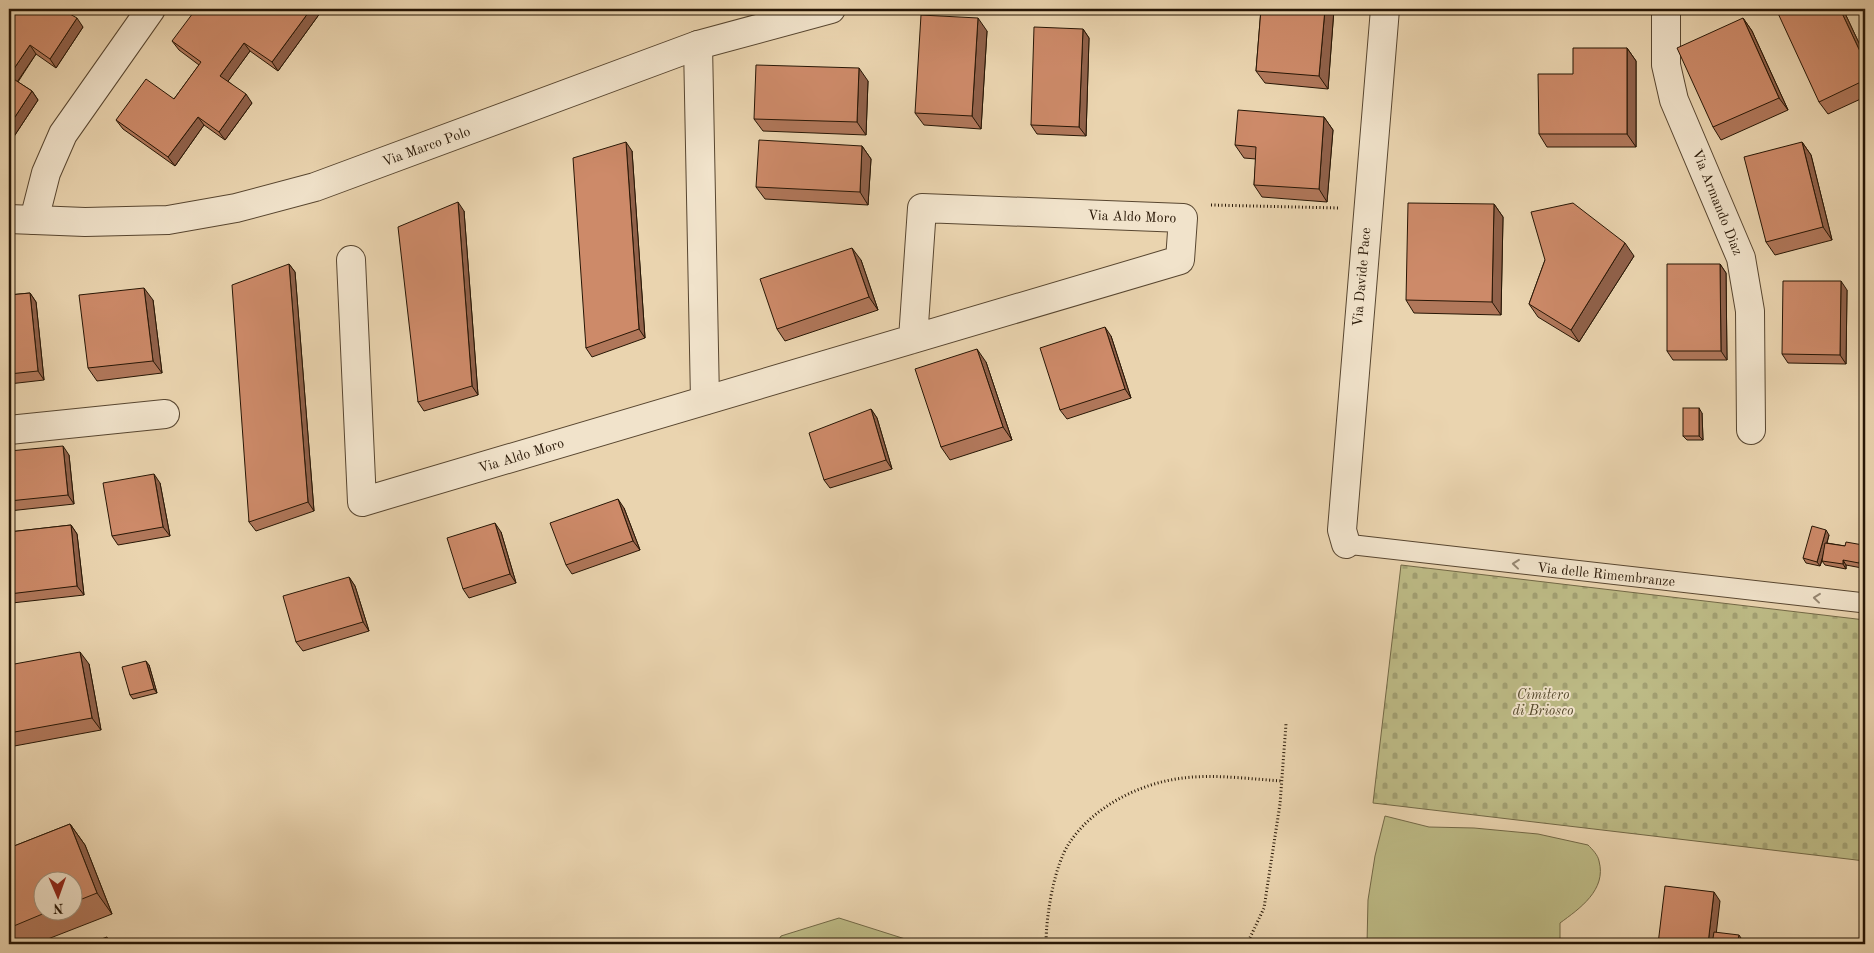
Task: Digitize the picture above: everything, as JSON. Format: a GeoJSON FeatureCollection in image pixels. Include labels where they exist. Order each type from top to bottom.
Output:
{"type":"FeatureCollection","features":[{"type":"Feature","properties":{"kind":"street"},"geometry":{"type":"LineString","coordinates":[[22,219],[46,173],[63,134],[151,9]]}},
{"type":"Feature","properties":{"kind":"street","name":"Via Marco Polo"},"geometry":{"type":"LineString","coordinates":[[22,219],[85,222],[168,220],[236,208],[314,187],[698,45],[831,9]]}},
{"type":"Feature","properties":{"kind":"street","name":"Via Davide Pace"},"geometry":{"type":"LineString","coordinates":[[1346,544],[1342,530],[1367,208],[1385,9]]}},
{"type":"Feature","properties":{"kind":"street","name":"Via Armando Diaz"},"geometry":{"type":"LineString","coordinates":[[1666,9],[1666,65],[1674,100],[1741,258],[1750,311],[1751,430]]}},
{"type":"Feature","properties":{"kind":"street"},"geometry":{"type":"LineString","coordinates":[[698,45],[705,400]]}},
{"type":"Feature","properties":{"kind":"street","name":"Via Aldo Moro"},"geometry":{"type":"LineString","coordinates":[[351,260],[362,502],[1180,260],[1183,218],[922,208],[913,338]]}},
{"type":"Feature","properties":{"kind":"street"},"geometry":{"type":"LineString","coordinates":[[9,430],[165,414]]}},
{"type":"Feature","properties":{"kind":"lane","name":"Via delle Rimembranze"},"geometry":{"type":"LineString","coordinates":[[1346,544],[1865,603]]}},
{"type":"Feature","properties":{"kind":"path"},"geometry":{"type":"LineString","coordinates":[[1183,218],[1212,204],[1367,208]]}},
{"type":"Feature","properties":{"kind":"path"},"geometry":{"type":"LineString","coordinates":[[1246,944],[1264,908],[1282,781],[1286,724]]}},
{"type":"Feature","properties":{"kind":"path"},"geometry":{"type":"LineString","coordinates":[[1046,944],[1053,886],[1070,842],[1098,812],[1135,791],[1183,778],[1282,781]]}},
{"type":"Feature","properties":{"kind":"green space","name":"Cimitero di Briosco"},"geometry":{"type":"Polygon","coordinates":[[[1401,565],[1865,620],[1865,861],[1373,803],[1401,565]]]}},
{"type":"Feature","properties":{"kind":"green space"},"geometry":{"type":"Polygon","coordinates":[[[1385,816],[1429,827],[1474,828],[1538,834],[1588,845],[1595,852],[1598,859],[1599,881],[1590,898],[1560,923],[1560,944],[1367,944],[1368,900],[1375,856],[1385,816]]]}},
{"type":"Feature","properties":{"kind":"green space"},"geometry":{"type":"Polygon","coordinates":[[[839,918],[921,944],[776,944],[781,936],[839,918]]]}},
{"type":"Feature","properties":{"kind":"building"},"geometry":{"type":"Polygon","coordinates":[[[11,9],[61,9],[77,18],[50,59],[30,45],[9,76],[9,12],[11,9]]]}},
{"type":"Feature","properties":{"kind":"building"},"geometry":{"type":"Polygon","coordinates":[[[196,9],[311,9],[272,62],[244,43],[220,76],[246,94],[219,132],[198,117],[168,157],[116,120],[146,79],[174,99],[201,62],[172,41],[196,9]]]}},
{"type":"Feature","properties":{"kind":"building"},"geometry":{"type":"Polygon","coordinates":[[[1261,9],[1325,9],[1319,76],[1256,71],[1261,9]]]}},
{"type":"Feature","properties":{"kind":"building"},"geometry":{"type":"Polygon","coordinates":[[[1776,9],[1840,9],[1865,62],[1865,80],[1819,102],[1776,9]]]}},
{"type":"Feature","properties":{"kind":"building"},"geometry":{"type":"Polygon","coordinates":[[[921,15],[978,18],[972,116],[915,113],[921,15]]]}},
{"type":"Feature","properties":{"kind":"building"},"geometry":{"type":"Polygon","coordinates":[[[1743,18],[1779,98],[1713,127],[1677,48],[1743,18]]]}},
{"type":"Feature","properties":{"kind":"building"},"geometry":{"type":"Polygon","coordinates":[[[1034,27],[1083,29],[1079,127],[1031,125],[1034,27]]]}},
{"type":"Feature","properties":{"kind":"building"},"geometry":{"type":"Polygon","coordinates":[[[1573,48],[1627,48],[1627,134],[1539,134],[1538,74],[1573,74],[1573,48]]]}},
{"type":"Feature","properties":{"kind":"building"},"geometry":{"type":"Polygon","coordinates":[[[756,65],[859,68],[857,122],[754,119],[756,65]]]}},
{"type":"Feature","properties":{"kind":"building"},"geometry":{"type":"Polygon","coordinates":[[[9,76],[32,91],[9,126],[9,76]]]}},
{"type":"Feature","properties":{"kind":"building"},"geometry":{"type":"Polygon","coordinates":[[[1238,110],[1324,117],[1319,189],[1254,185],[1256,147],[1235,145],[1238,110]]]}},
{"type":"Feature","properties":{"kind":"building"},"geometry":{"type":"Polygon","coordinates":[[[759,140],[862,146],[860,192],[756,187],[759,140]]]}},
{"type":"Feature","properties":{"kind":"building"},"geometry":{"type":"Polygon","coordinates":[[[626,142],[639,329],[586,348],[573,158],[626,142]]]}},
{"type":"Feature","properties":{"kind":"building"},"geometry":{"type":"Polygon","coordinates":[[[1802,142],[1823,227],[1766,242],[1744,157],[1802,142]]]}},
{"type":"Feature","properties":{"kind":"building"},"geometry":{"type":"Polygon","coordinates":[[[458,202],[472,386],[418,402],[398,227],[458,202]]]}},
{"type":"Feature","properties":{"kind":"building"},"geometry":{"type":"Polygon","coordinates":[[[1408,203],[1494,204],[1492,302],[1406,300],[1408,203]]]}},
{"type":"Feature","properties":{"kind":"building"},"geometry":{"type":"Polygon","coordinates":[[[1573,203],[1625,243],[1571,330],[1529,304],[1545,260],[1531,212],[1573,203]]]}},
{"type":"Feature","properties":{"kind":"building"},"geometry":{"type":"Polygon","coordinates":[[[852,248],[869,297],[777,329],[760,279],[852,248]]]}},
{"type":"Feature","properties":{"kind":"building"},"geometry":{"type":"Polygon","coordinates":[[[289,264],[308,502],[249,522],[232,285],[289,264]]]}},
{"type":"Feature","properties":{"kind":"building"},"geometry":{"type":"Polygon","coordinates":[[[1667,264],[1720,264],[1721,351],[1667,351],[1667,264]]]}},
{"type":"Feature","properties":{"kind":"building"},"geometry":{"type":"Polygon","coordinates":[[[1783,281],[1841,281],[1840,355],[1782,354],[1783,281]]]}},
{"type":"Feature","properties":{"kind":"building"},"geometry":{"type":"Polygon","coordinates":[[[144,288],[153,361],[88,368],[79,295],[144,288]]]}},
{"type":"Feature","properties":{"kind":"building"},"geometry":{"type":"Polygon","coordinates":[[[30,293],[38,371],[9,374],[9,295],[30,293]]]}},
{"type":"Feature","properties":{"kind":"building"},"geometry":{"type":"Polygon","coordinates":[[[1105,327],[1125,389],[1060,410],[1040,348],[1105,327]]]}},
{"type":"Feature","properties":{"kind":"building"},"geometry":{"type":"Polygon","coordinates":[[[977,349],[1003,427],[941,447],[915,369],[977,349]]]}},
{"type":"Feature","properties":{"kind":"building"},"geometry":{"type":"Polygon","coordinates":[[[1683,408],[1699,408],[1699,436],[1683,436],[1683,408]]]}},
{"type":"Feature","properties":{"kind":"building"},"geometry":{"type":"Polygon","coordinates":[[[871,409],[886,460],[824,480],[809,433],[871,409]]]}},
{"type":"Feature","properties":{"kind":"building"},"geometry":{"type":"Polygon","coordinates":[[[63,446],[68,495],[9,501],[9,451],[63,446]]]}},
{"type":"Feature","properties":{"kind":"building"},"geometry":{"type":"Polygon","coordinates":[[[154,474],[163,527],[112,536],[103,483],[154,474]]]}},
{"type":"Feature","properties":{"kind":"building"},"geometry":{"type":"Polygon","coordinates":[[[618,499],[633,541],[566,565],[550,523],[618,499]]]}},
{"type":"Feature","properties":{"kind":"building"},"geometry":{"type":"Polygon","coordinates":[[[495,523],[510,574],[463,589],[447,538],[495,523]]]}},
{"type":"Feature","properties":{"kind":"building"},"geometry":{"type":"Polygon","coordinates":[[[71,525],[77,586],[9,594],[9,532],[71,525]]]}},
{"type":"Feature","properties":{"kind":"building"},"geometry":{"type":"Polygon","coordinates":[[[1812,526],[1826,530],[1817,562],[1803,558],[1812,526]]]}},
{"type":"Feature","properties":{"kind":"building"},"geometry":{"type":"Polygon","coordinates":[[[1846,542],[1863,545],[1859,563],[1843,560],[1843,564],[1822,561],[1825,543],[1845,546],[1846,542]]]}},
{"type":"Feature","properties":{"kind":"building"},"geometry":{"type":"Polygon","coordinates":[[[349,577],[363,622],[296,642],[283,596],[349,577]]]}},
{"type":"Feature","properties":{"kind":"building"},"geometry":{"type":"Polygon","coordinates":[[[80,652],[92,718],[9,733],[9,665],[80,652]]]}},
{"type":"Feature","properties":{"kind":"building"},"geometry":{"type":"Polygon","coordinates":[[[146,661],[154,689],[130,695],[122,667],[146,661]]]}},
{"type":"Feature","properties":{"kind":"building"},"geometry":{"type":"Polygon","coordinates":[[[70,824],[97,893],[82,899],[82,870],[32,870],[32,918],[9,928],[9,848],[70,824]]]}},
{"type":"Feature","properties":{"kind":"building"},"geometry":{"type":"Polygon","coordinates":[[[1665,886],[1714,892],[1708,944],[1658,944],[1665,886]]]}},
{"type":"Feature","properties":{"kind":"building"},"geometry":{"type":"Polygon","coordinates":[[[1714,932],[1739,935],[1737,944],[1712,944],[1714,932]]]}},
{"type":"Feature","properties":{"kind":"building"},"geometry":{"type":"Polygon","coordinates":[[[107,937],[110,944],[87,944],[107,937]]]}}]}
